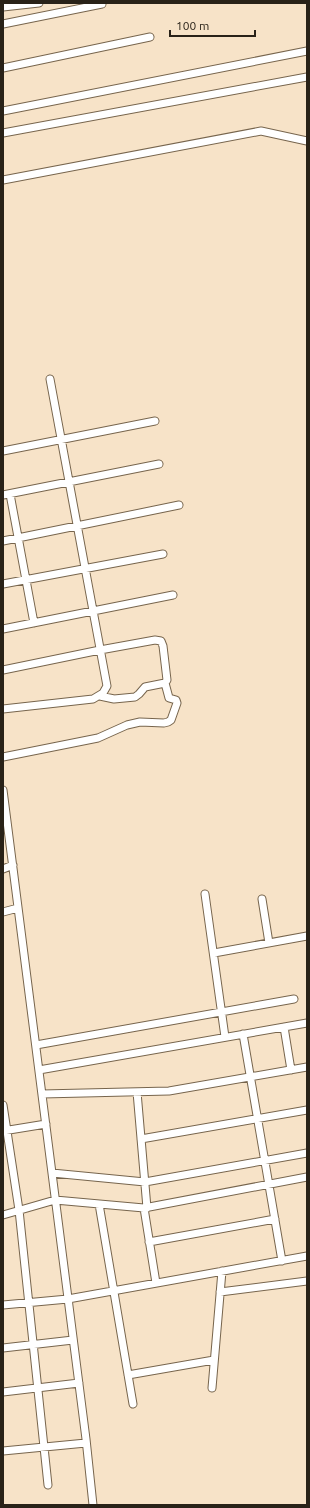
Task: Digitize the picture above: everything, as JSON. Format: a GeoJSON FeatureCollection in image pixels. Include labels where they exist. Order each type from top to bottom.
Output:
{"type":"FeatureCollection","features":[{"type":"Feature","properties":{"kind":"street"},"geometry":{"type":"LineString","coordinates":[[3,7],[39,3]]}},
{"type":"Feature","properties":{"kind":"street"},"geometry":{"type":"LineString","coordinates":[[3,24],[102,4]]}},
{"type":"Feature","properties":{"kind":"street"},"geometry":{"type":"LineString","coordinates":[[3,68],[150,37]]}},
{"type":"Feature","properties":{"kind":"street"},"geometry":{"type":"LineString","coordinates":[[3,112],[307,52]]}},
{"type":"Feature","properties":{"kind":"street"},"geometry":{"type":"LineString","coordinates":[[3,133],[307,77]]}},
{"type":"Feature","properties":{"kind":"street"},"geometry":{"type":"LineString","coordinates":[[3,180],[261,131],[307,141]]}},
{"type":"Feature","properties":{"kind":"street"},"geometry":{"type":"LineString","coordinates":[[3,709],[93,699],[100,696],[107,686],[50,379]]}},
{"type":"Feature","properties":{"kind":"street"},"geometry":{"type":"LineString","coordinates":[[3,451],[155,421]]}},
{"type":"Feature","properties":{"kind":"street"},"geometry":{"type":"LineString","coordinates":[[34,623],[18,538],[6,494],[159,464]]}},
{"type":"Feature","properties":{"kind":"street"},"geometry":{"type":"LineString","coordinates":[[3,541],[179,505]]}},
{"type":"Feature","properties":{"kind":"street"},"geometry":{"type":"LineString","coordinates":[[3,584],[163,554]]}},
{"type":"Feature","properties":{"kind":"street"},"geometry":{"type":"LineString","coordinates":[[3,629],[173,595]]}},
{"type":"Feature","properties":{"kind":"street"},"geometry":{"type":"LineString","coordinates":[[3,670],[100,650],[158,640],[161,641],[163,646],[165,682],[169,698],[176,700],[177,703],[171,720],[164,724],[140,722],[126,725],[98,738],[3,757]]}},
{"type":"Feature","properties":{"kind":"street"},"geometry":{"type":"LineString","coordinates":[[100,696],[114,699],[134,697],[145,687],[165,682]]}},
{"type":"Feature","properties":{"kind":"street"},"geometry":{"type":"LineString","coordinates":[[3,790],[6,830],[13,865],[79,1383],[93,1505]]}},
{"type":"Feature","properties":{"kind":"street"},"geometry":{"type":"LineString","coordinates":[[3,868],[13,865]]}},
{"type":"Feature","properties":{"kind":"street"},"geometry":{"type":"LineString","coordinates":[[206,894],[225,1037]]}},
{"type":"Feature","properties":{"kind":"street"},"geometry":{"type":"LineString","coordinates":[[262,899],[269,943]]}},
{"type":"Feature","properties":{"kind":"street"},"geometry":{"type":"LineString","coordinates":[[3,912],[18,908]]}},
{"type":"Feature","properties":{"kind":"street"},"geometry":{"type":"LineString","coordinates":[[214,953],[307,936]]}},
{"type":"Feature","properties":{"kind":"street"},"geometry":{"type":"LineString","coordinates":[[36,1044],[294,999]]}},
{"type":"Feature","properties":{"kind":"street"},"geometry":{"type":"LineString","coordinates":[[39,1070],[307,1023]]}},
{"type":"Feature","properties":{"kind":"street"},"geometry":{"type":"LineString","coordinates":[[284,1027],[291,1070]]}},
{"type":"Feature","properties":{"kind":"street"},"geometry":{"type":"LineString","coordinates":[[243,1034],[282,1261]]}},
{"type":"Feature","properties":{"kind":"street"},"geometry":{"type":"LineString","coordinates":[[42,1094],[169,1091],[307,1067]]}},
{"type":"Feature","properties":{"kind":"street"},"geometry":{"type":"LineString","coordinates":[[137,1092],[149,1242],[156,1283]]}},
{"type":"Feature","properties":{"kind":"street"},"geometry":{"type":"LineString","coordinates":[[3,1105],[5,1131],[19,1210],[48,1486]]}},
{"type":"Feature","properties":{"kind":"street"},"geometry":{"type":"LineString","coordinates":[[141,1139],[307,1110]]}},
{"type":"Feature","properties":{"kind":"street"},"geometry":{"type":"LineString","coordinates":[[5,1131],[46,1124]]}},
{"type":"Feature","properties":{"kind":"street"},"geometry":{"type":"LineString","coordinates":[[52,1173],[145,1182],[307,1153]]}},
{"type":"Feature","properties":{"kind":"street"},"geometry":{"type":"LineString","coordinates":[[3,1215],[55,1200],[146,1208],[307,1177]]}},
{"type":"Feature","properties":{"kind":"street"},"geometry":{"type":"LineString","coordinates":[[99,1204],[134,1404]]}},
{"type":"Feature","properties":{"kind":"street"},"geometry":{"type":"LineString","coordinates":[[149,1242],[275,1218]]}},
{"type":"Feature","properties":{"kind":"street"},"geometry":{"type":"LineString","coordinates":[[3,1306],[68,1299],[307,1256]]}},
{"type":"Feature","properties":{"kind":"street"},"geometry":{"type":"LineString","coordinates":[[212,1388],[222,1271]]}},
{"type":"Feature","properties":{"kind":"street"},"geometry":{"type":"LineString","coordinates":[[220,1292],[307,1281]]}},
{"type":"Feature","properties":{"kind":"street"},"geometry":{"type":"LineString","coordinates":[[3,1348],[73,1340]]}},
{"type":"Feature","properties":{"kind":"street"},"geometry":{"type":"LineString","coordinates":[[128,1375],[214,1360]]}},
{"type":"Feature","properties":{"kind":"street"},"geometry":{"type":"LineString","coordinates":[[3,1392],[79,1383]]}},
{"type":"Feature","properties":{"kind":"street"},"geometry":{"type":"LineString","coordinates":[[3,1451],[86,1443]]}}]}
